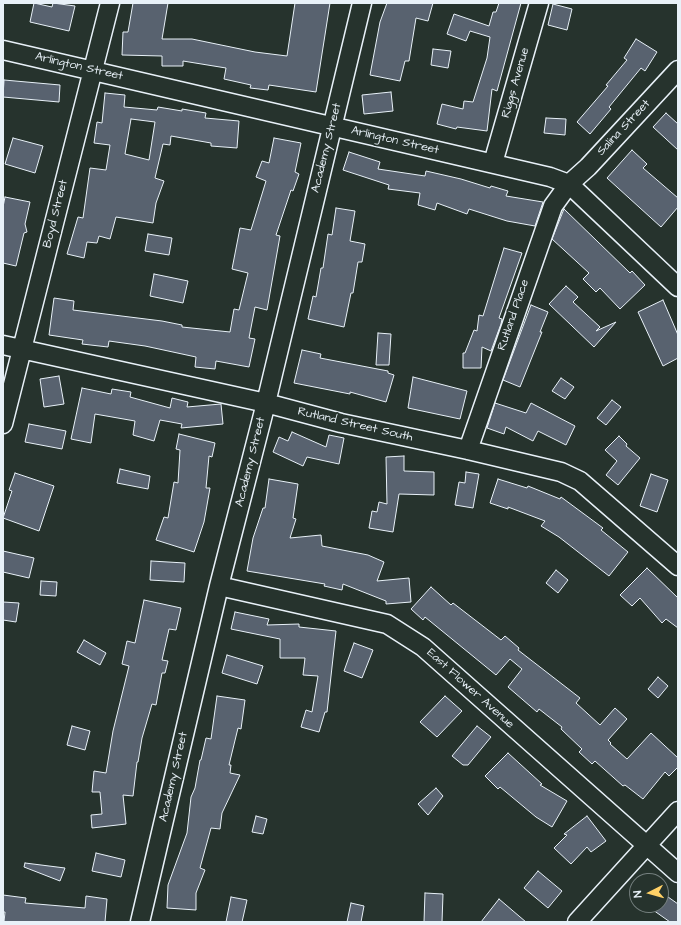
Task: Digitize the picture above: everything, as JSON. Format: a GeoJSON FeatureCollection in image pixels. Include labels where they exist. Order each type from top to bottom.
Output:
{"type":"FeatureCollection","features":[{"type":"Feature","properties":{"kind":"street","name":"Boyd Street"},"geometry":{"type":"LineString","coordinates":[[3,424],[110,3]]}},
{"type":"Feature","properties":{"kind":"street","name":"Academy Street"},"geometry":{"type":"LineString","coordinates":[[140,922],[219,586],[266,403],[362,3]]}},
{"type":"Feature","properties":{"kind":"street","name":"Riggs Avenue"},"geometry":{"type":"LineString","coordinates":[[493,163],[538,3]]}},
{"type":"Feature","properties":{"kind":"street","name":"Arlington Street"},"geometry":{"type":"LineString","coordinates":[[3,50],[550,177],[569,184],[678,287]]}},
{"type":"Feature","properties":{"kind":"street","name":"Salina Street"},"geometry":{"type":"LineString","coordinates":[[569,184],[588,167],[678,70]]}},
{"type":"Feature","properties":{"kind":"street","name":"Rutland Place"},"geometry":{"type":"LineString","coordinates":[[468,450],[553,206],[569,184]]}},
{"type":"Feature","properties":{"kind":"street","name":"Rutland Street South"},"geometry":{"type":"LineString","coordinates":[[3,345],[266,403],[341,423],[468,450],[561,472],[580,481],[678,566]]}},
{"type":"Feature","properties":{"kind":"street","name":"East Flower Avenue"},"geometry":{"type":"LineString","coordinates":[[219,586],[387,624],[423,647],[678,873]]}},
{"type":"Feature","properties":{"kind":"street"},"geometry":{"type":"LineString","coordinates":[[577,922],[678,810]]}},
{"type":"Feature","properties":{"kind":"building"},"geometry":{"type":"Polygon","coordinates":[[[34,3],[52,7],[53,3],[75,6],[69,31],[30,22],[34,3]]]}},
{"type":"Feature","properties":{"kind":"building"},"geometry":{"type":"Polygon","coordinates":[[[133,3],[168,3],[162,39],[192,39],[255,52],[287,56],[295,3],[330,3],[316,92],[269,85],[268,90],[250,88],[251,85],[224,79],[226,68],[183,61],[183,66],[162,66],[162,56],[122,55],[123,32],[128,32],[133,3]]]}},
{"type":"Feature","properties":{"kind":"building"},"geometry":{"type":"Polygon","coordinates":[[[387,3],[433,3],[428,21],[416,18],[409,61],[405,61],[400,81],[370,75],[380,22],[387,3]]]}},
{"type":"Feature","properties":{"kind":"building"},"geometry":{"type":"Polygon","coordinates":[[[499,3],[521,3],[497,91],[492,89],[487,131],[457,127],[456,129],[437,124],[442,104],[463,109],[464,101],[473,102],[487,58],[490,37],[470,31],[466,41],[447,34],[454,14],[489,26],[493,12],[496,12],[499,3]]]}},
{"type":"Feature","properties":{"kind":"building"},"geometry":{"type":"Polygon","coordinates":[[[553,4],[572,9],[567,30],[548,25],[553,4]]]}},
{"type":"Feature","properties":{"kind":"building"},"geometry":{"type":"Polygon","coordinates":[[[636,39],[657,52],[645,71],[641,68],[609,107],[611,109],[590,134],[577,122],[608,86],[606,85],[627,60],[624,58],[636,39]]]}},
{"type":"Feature","properties":{"kind":"building"},"geometry":{"type":"Polygon","coordinates":[[[433,49],[451,51],[448,68],[431,65],[433,49]]]}},
{"type":"Feature","properties":{"kind":"building"},"geometry":{"type":"Polygon","coordinates":[[[4,80],[60,85],[59,102],[3,97],[4,80]]]}},
{"type":"Feature","properties":{"kind":"building"},"geometry":{"type":"Polygon","coordinates":[[[391,92],[393,111],[364,114],[362,95],[391,92]]]}},
{"type":"Feature","properties":{"kind":"building"},"geometry":{"type":"Polygon","coordinates":[[[105,93],[125,95],[124,107],[157,110],[158,107],[182,111],[182,109],[206,113],[205,118],[239,121],[237,148],[211,146],[211,143],[171,136],[170,145],[163,144],[155,178],[164,181],[156,203],[153,223],[116,217],[110,239],[99,236],[97,243],[87,242],[84,258],[67,254],[78,217],[83,218],[90,168],[106,170],[110,145],[94,143],[97,122],[102,123],[105,93]],[[131,119],[125,154],[149,160],[155,122],[131,119]]]}},
{"type":"Feature","properties":{"kind":"building"},"geometry":{"type":"Polygon","coordinates":[[[666,113],[678,124],[678,150],[653,127],[666,113]]]}},
{"type":"Feature","properties":{"kind":"building"},"geometry":{"type":"Polygon","coordinates":[[[546,118],[566,119],[565,135],[544,133],[546,118]]]}},
{"type":"Feature","properties":{"kind":"building"},"geometry":{"type":"Polygon","coordinates":[[[13,138],[43,146],[35,173],[5,164],[13,138]]]}},
{"type":"Feature","properties":{"kind":"building"},"geometry":{"type":"Polygon","coordinates":[[[274,138],[301,143],[295,172],[299,174],[293,191],[291,190],[276,235],[280,236],[267,310],[255,307],[249,338],[255,339],[249,367],[216,361],[215,369],[195,367],[196,357],[145,346],[109,341],[108,347],[82,344],[83,340],[49,335],[54,298],[74,301],[73,310],[162,321],[182,325],[182,327],[230,332],[234,309],[239,310],[248,273],[232,269],[240,228],[251,230],[266,181],[256,177],[262,161],[269,163],[274,138]]]}},
{"type":"Feature","properties":{"kind":"building"},"geometry":{"type":"Polygon","coordinates":[[[632,150],[647,164],[643,168],[678,198],[678,207],[661,227],[607,178],[632,150]]]}},
{"type":"Feature","properties":{"kind":"building"},"geometry":{"type":"Polygon","coordinates":[[[349,152],[380,162],[378,169],[425,176],[426,171],[461,179],[490,188],[491,186],[508,191],[506,196],[543,202],[535,226],[507,221],[469,209],[467,214],[437,203],[435,210],[418,205],[420,193],[388,189],[389,185],[343,170],[349,152]]]}},
{"type":"Feature","properties":{"kind":"building"},"geometry":{"type":"Polygon","coordinates":[[[5,197],[30,202],[25,224],[27,232],[24,233],[16,266],[3,263],[3,207],[5,197]]]}},
{"type":"Feature","properties":{"kind":"building"},"geometry":{"type":"Polygon","coordinates":[[[336,208],[355,211],[350,241],[365,244],[362,262],[358,262],[353,293],[351,293],[344,327],[308,319],[313,296],[316,297],[321,268],[323,268],[328,234],[332,235],[336,208]]]}},
{"type":"Feature","properties":{"kind":"building"},"geometry":{"type":"Polygon","coordinates":[[[564,209],[630,273],[632,271],[645,285],[620,309],[600,288],[596,292],[583,279],[589,273],[552,239],[564,209]]]}},
{"type":"Feature","properties":{"kind":"building"},"geometry":{"type":"Polygon","coordinates":[[[148,234],[172,238],[169,255],[145,251],[148,234]]]}},
{"type":"Feature","properties":{"kind":"building"},"geometry":{"type":"Polygon","coordinates":[[[504,248],[522,253],[499,318],[502,319],[501,324],[491,351],[482,347],[481,368],[463,368],[463,353],[465,353],[474,330],[477,331],[479,315],[483,316],[504,248]]]}},
{"type":"Feature","properties":{"kind":"building"},"geometry":{"type":"Polygon","coordinates":[[[154,274],[188,281],[183,303],[150,296],[154,274]]]}},
{"type":"Feature","properties":{"kind":"building"},"geometry":{"type":"Polygon","coordinates":[[[566,286],[578,297],[573,302],[600,327],[596,331],[616,322],[594,347],[549,304],[566,286]]]}},
{"type":"Feature","properties":{"kind":"building"},"geometry":{"type":"Polygon","coordinates":[[[663,300],[678,335],[678,358],[663,366],[638,312],[663,300]]]}},
{"type":"Feature","properties":{"kind":"building"},"geometry":{"type":"Polygon","coordinates":[[[531,305],[548,312],[540,332],[542,332],[520,387],[503,380],[531,305]]]}},
{"type":"Feature","properties":{"kind":"building"},"geometry":{"type":"Polygon","coordinates":[[[378,333],[391,334],[389,365],[376,365],[378,333]]]}},
{"type":"Feature","properties":{"kind":"building"},"geometry":{"type":"Polygon","coordinates":[[[302,350],[321,354],[320,358],[388,371],[388,373],[394,375],[386,402],[350,392],[350,394],[294,383],[302,350]]]}},
{"type":"Feature","properties":{"kind":"building"},"geometry":{"type":"Polygon","coordinates":[[[59,376],[64,404],[44,407],[40,379],[59,376]]]}},
{"type":"Feature","properties":{"kind":"building"},"geometry":{"type":"Polygon","coordinates":[[[413,377],[467,391],[460,419],[408,408],[413,377]]]}},
{"type":"Feature","properties":{"kind":"building"},"geometry":{"type":"Polygon","coordinates":[[[561,378],[574,387],[565,399],[552,391],[561,378]]]}},
{"type":"Feature","properties":{"kind":"building"},"geometry":{"type":"Polygon","coordinates":[[[82,388],[111,394],[112,389],[131,392],[130,397],[170,408],[172,398],[188,402],[187,407],[221,404],[223,424],[181,428],[182,424],[160,420],[154,441],[133,435],[135,421],[95,414],[91,443],[71,439],[82,388]]]}},
{"type":"Feature","properties":{"kind":"building"},"geometry":{"type":"Polygon","coordinates":[[[612,400],[621,407],[606,425],[597,418],[612,400]]]}},
{"type":"Feature","properties":{"kind":"building"},"geometry":{"type":"Polygon","coordinates":[[[495,403],[526,413],[531,403],[575,426],[566,445],[538,431],[533,441],[506,427],[504,434],[487,428],[495,403]]]}},
{"type":"Feature","properties":{"kind":"building"},"geometry":{"type":"Polygon","coordinates":[[[29,424],[66,431],[62,449],[25,442],[29,424]]]}},
{"type":"Feature","properties":{"kind":"building"},"geometry":{"type":"Polygon","coordinates":[[[292,432],[326,447],[329,435],[344,438],[339,464],[307,457],[303,466],[273,452],[279,437],[288,441],[292,432]]]}},
{"type":"Feature","properties":{"kind":"building"},"geometry":{"type":"Polygon","coordinates":[[[179,434],[215,443],[212,457],[209,456],[206,488],[210,488],[204,522],[194,552],[156,540],[164,517],[168,518],[174,482],[178,483],[180,450],[176,449],[179,434]]]}},
{"type":"Feature","properties":{"kind":"building"},"geometry":{"type":"Polygon","coordinates":[[[619,436],[627,444],[626,446],[640,458],[618,485],[606,475],[617,461],[605,450],[619,436]]]}},
{"type":"Feature","properties":{"kind":"building"},"geometry":{"type":"Polygon","coordinates":[[[404,456],[404,471],[434,472],[434,495],[399,494],[393,532],[369,528],[372,511],[377,512],[379,502],[387,504],[386,457],[404,456]]]}},
{"type":"Feature","properties":{"kind":"building"},"geometry":{"type":"Polygon","coordinates":[[[120,469],[150,476],[148,489],[117,483],[120,469]]]}},
{"type":"Feature","properties":{"kind":"building"},"geometry":{"type":"Polygon","coordinates":[[[466,472],[479,474],[473,508],[455,505],[459,482],[465,483],[466,472]]]}},
{"type":"Feature","properties":{"kind":"building"},"geometry":{"type":"Polygon","coordinates":[[[15,473],[54,486],[39,531],[3,518],[12,491],[9,490],[15,473]]]}},
{"type":"Feature","properties":{"kind":"building"},"geometry":{"type":"Polygon","coordinates":[[[651,474],[668,480],[657,512],[640,506],[651,474]]]}},
{"type":"Feature","properties":{"kind":"building"},"geometry":{"type":"Polygon","coordinates":[[[269,479],[298,484],[293,518],[296,519],[290,538],[321,535],[322,546],[368,555],[384,562],[377,581],[409,578],[411,602],[386,604],[386,601],[343,584],[342,590],[324,586],[325,584],[247,571],[253,538],[263,508],[265,508],[269,479]]]}},
{"type":"Feature","properties":{"kind":"building"},"geometry":{"type":"Polygon","coordinates":[[[498,479],[527,488],[528,486],[560,499],[561,497],[603,528],[601,530],[628,552],[609,576],[559,537],[541,526],[545,521],[508,507],[508,509],[490,503],[498,479]]]}},
{"type":"Feature","properties":{"kind":"building"},"geometry":{"type":"Polygon","coordinates":[[[3,551],[34,558],[29,578],[3,572],[3,551]]]}},
{"type":"Feature","properties":{"kind":"building"},"geometry":{"type":"Polygon","coordinates":[[[151,561],[185,563],[184,582],[150,580],[151,561]]]}},
{"type":"Feature","properties":{"kind":"building"},"geometry":{"type":"Polygon","coordinates":[[[647,568],[678,598],[678,628],[666,619],[662,623],[640,598],[632,606],[620,595],[647,568]]]}},
{"type":"Feature","properties":{"kind":"building"},"geometry":{"type":"Polygon","coordinates":[[[556,570],[568,580],[558,593],[546,583],[556,570]]]}},
{"type":"Feature","properties":{"kind":"building"},"geometry":{"type":"Polygon","coordinates":[[[41,581],[57,582],[56,596],[40,595],[41,581]]]}},
{"type":"Feature","properties":{"kind":"building"},"geometry":{"type":"Polygon","coordinates":[[[431,587],[451,605],[453,603],[501,640],[505,636],[519,648],[518,650],[580,698],[576,703],[600,725],[615,708],[627,719],[608,740],[611,743],[610,744],[627,759],[651,733],[678,758],[678,767],[669,776],[665,772],[643,799],[625,785],[623,786],[595,761],[592,764],[579,752],[582,749],[561,729],[562,727],[539,709],[537,712],[508,687],[522,669],[510,659],[496,675],[425,617],[423,620],[411,609],[431,587]]]}},
{"type":"Feature","properties":{"kind":"building"},"geometry":{"type":"Polygon","coordinates":[[[144,600],[181,608],[176,630],[169,629],[162,660],[168,661],[165,673],[162,673],[156,705],[152,704],[142,738],[137,762],[133,796],[123,795],[126,824],[92,828],[91,815],[102,814],[100,792],[92,792],[94,771],[106,773],[113,731],[129,666],[122,664],[127,641],[135,643],[144,600]]]}},
{"type":"Feature","properties":{"kind":"building"},"geometry":{"type":"Polygon","coordinates":[[[3,602],[19,603],[16,622],[3,620],[3,602]]]}},
{"type":"Feature","properties":{"kind":"building"},"geometry":{"type":"Polygon","coordinates":[[[235,612],[269,619],[267,625],[299,624],[299,627],[336,631],[327,712],[325,712],[319,732],[301,727],[306,710],[312,712],[318,676],[303,675],[305,658],[280,658],[280,639],[231,629],[235,612]]]}},
{"type":"Feature","properties":{"kind":"building"},"geometry":{"type":"Polygon","coordinates":[[[84,640],[106,653],[100,665],[77,652],[84,640]]]}},
{"type":"Feature","properties":{"kind":"building"},"geometry":{"type":"Polygon","coordinates":[[[354,643],[373,650],[362,678],[344,671],[354,643]]]}},
{"type":"Feature","properties":{"kind":"building"},"geometry":{"type":"Polygon","coordinates":[[[227,655],[263,666],[257,684],[222,673],[227,655]]]}},
{"type":"Feature","properties":{"kind":"building"},"geometry":{"type":"Polygon","coordinates":[[[658,677],[668,686],[658,698],[648,689],[658,677]]]}},
{"type":"Feature","properties":{"kind":"building"},"geometry":{"type":"Polygon","coordinates":[[[217,696],[245,700],[241,729],[238,728],[229,765],[231,765],[230,773],[240,775],[222,813],[220,829],[211,828],[200,868],[205,870],[196,893],[196,910],[167,908],[168,885],[187,833],[191,797],[195,788],[206,738],[211,739],[217,696]]]}},
{"type":"Feature","properties":{"kind":"building"},"geometry":{"type":"Polygon","coordinates":[[[445,696],[462,711],[437,737],[420,722],[445,696]]]}},
{"type":"Feature","properties":{"kind":"building"},"geometry":{"type":"Polygon","coordinates":[[[72,726],[90,731],[85,750],[67,745],[72,726]]]}},
{"type":"Feature","properties":{"kind":"building"},"geometry":{"type":"Polygon","coordinates":[[[477,726],[491,737],[468,765],[463,765],[452,756],[477,726]]]}},
{"type":"Feature","properties":{"kind":"building"},"geometry":{"type":"Polygon","coordinates":[[[508,753],[542,784],[540,785],[567,801],[552,827],[536,817],[500,787],[498,789],[485,776],[508,753]]]}},
{"type":"Feature","properties":{"kind":"building"},"geometry":{"type":"Polygon","coordinates":[[[436,788],[443,796],[428,815],[418,804],[436,788]]]}},
{"type":"Feature","properties":{"kind":"building"},"geometry":{"type":"Polygon","coordinates":[[[256,816],[267,819],[263,834],[252,832],[256,816]]]}},
{"type":"Feature","properties":{"kind":"building"},"geometry":{"type":"Polygon","coordinates":[[[587,816],[606,841],[591,852],[587,847],[571,864],[554,848],[567,835],[564,834],[587,816]]]}},
{"type":"Feature","properties":{"kind":"building"},"geometry":{"type":"Polygon","coordinates":[[[96,853],[125,860],[121,877],[92,871],[96,853]]]}},
{"type":"Feature","properties":{"kind":"building"},"geometry":{"type":"Polygon","coordinates":[[[25,863],[65,868],[60,881],[24,867],[25,863]]]}},
{"type":"Feature","properties":{"kind":"building"},"geometry":{"type":"Polygon","coordinates":[[[538,871],[562,891],[548,908],[524,888],[538,871]]]}},
{"type":"Feature","properties":{"kind":"building"},"geometry":{"type":"Polygon","coordinates":[[[425,893],[443,894],[442,922],[424,922],[425,893]]]}},
{"type":"Feature","properties":{"kind":"building"},"geometry":{"type":"Polygon","coordinates":[[[3,895],[26,898],[25,903],[85,908],[86,896],[107,899],[105,922],[4,922],[5,912],[3,912],[3,895]]]}},
{"type":"Feature","properties":{"kind":"building"},"geometry":{"type":"Polygon","coordinates":[[[231,897],[247,900],[242,922],[226,922],[231,897]]]}},
{"type":"Feature","properties":{"kind":"building"},"geometry":{"type":"Polygon","coordinates":[[[669,898],[678,904],[678,922],[670,922],[657,913],[669,913],[669,898]]]}},
{"type":"Feature","properties":{"kind":"building"},"geometry":{"type":"Polygon","coordinates":[[[499,899],[526,922],[481,922],[499,899]]]}},
{"type":"Feature","properties":{"kind":"building"},"geometry":{"type":"Polygon","coordinates":[[[351,903],[364,906],[361,922],[347,922],[351,903]]]}}]}
